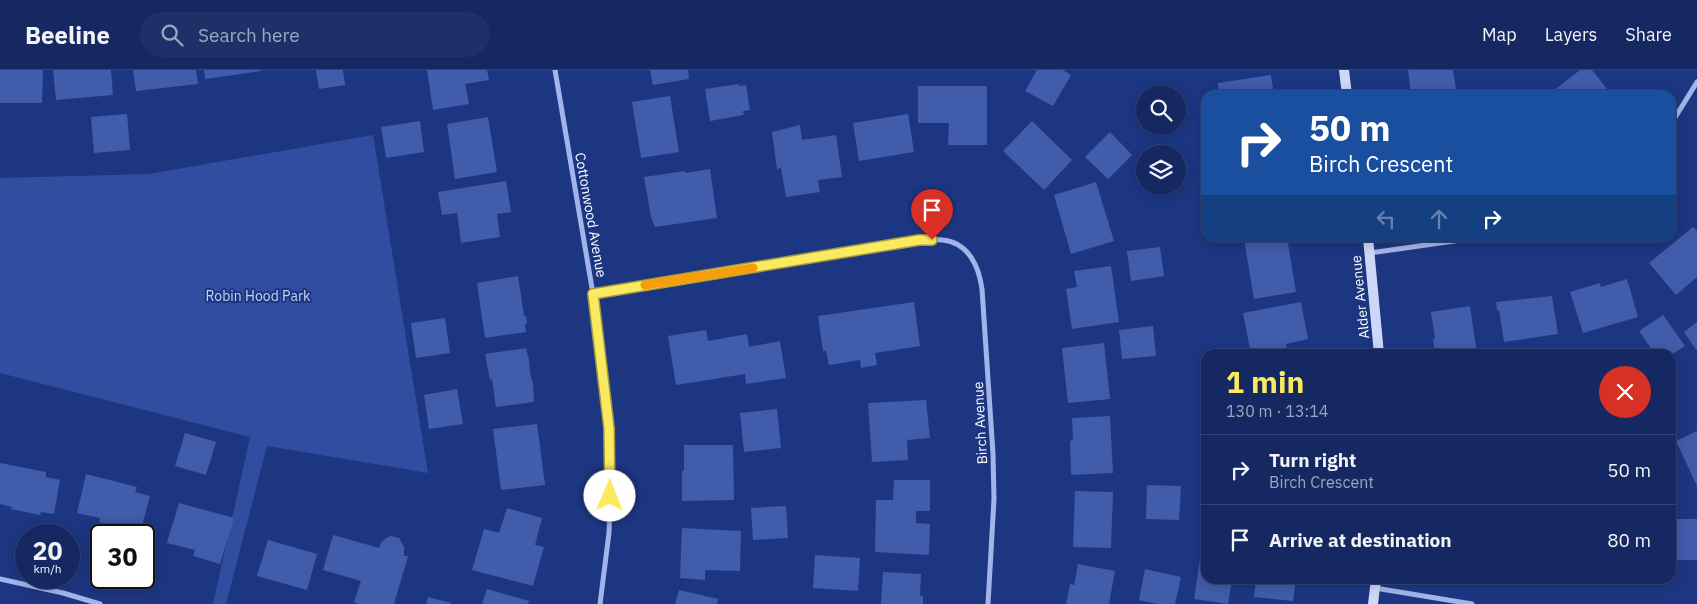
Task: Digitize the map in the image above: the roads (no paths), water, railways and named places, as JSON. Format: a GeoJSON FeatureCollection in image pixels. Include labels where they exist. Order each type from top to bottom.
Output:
{"type":"FeatureCollection","features":[{"type":"Feature","properties":{"kind":"street","name":"Cottonwood Avenue"},"geometry":{"type":"LineString","coordinates":[[555,70],[593,294],[609,428],[611,477],[609,533],[600,604]]}},
{"type":"Feature","properties":{"kind":"street"},"geometry":{"type":"LineString","coordinates":[[1344,70],[1346,90]]}},
{"type":"Feature","properties":{"kind":"street"},"geometry":{"type":"LineString","coordinates":[[1676,116],[1697,82]]}},
{"type":"Feature","properties":{"kind":"street","name":"Birch Avenue"},"geometry":{"type":"LineString","coordinates":[[593,294],[919,240],[944,240],[962,246],[972,258],[980,274],[982,289],[994,481],[988,604]]}},
{"type":"Feature","properties":{"kind":"street","name":"Alder Avenue"},"geometry":{"type":"LineString","coordinates":[[1369,242],[1379,349]]}},
{"type":"Feature","properties":{"kind":"street"},"geometry":{"type":"LineString","coordinates":[[1370,253],[1448,242]]}},
{"type":"Feature","properties":{"kind":"street"},"geometry":{"type":"LineString","coordinates":[[0,579],[63,593],[100,604]]}},
{"type":"Feature","properties":{"kind":"street"},"geometry":{"type":"LineString","coordinates":[[1373,604],[1375,584],[1472,604]]}},
{"type":"Feature","properties":{"kind":"park label","name":"Robin Hood Park"},"geometry":{"type":"Point","coordinates":[258,296]}}]}
